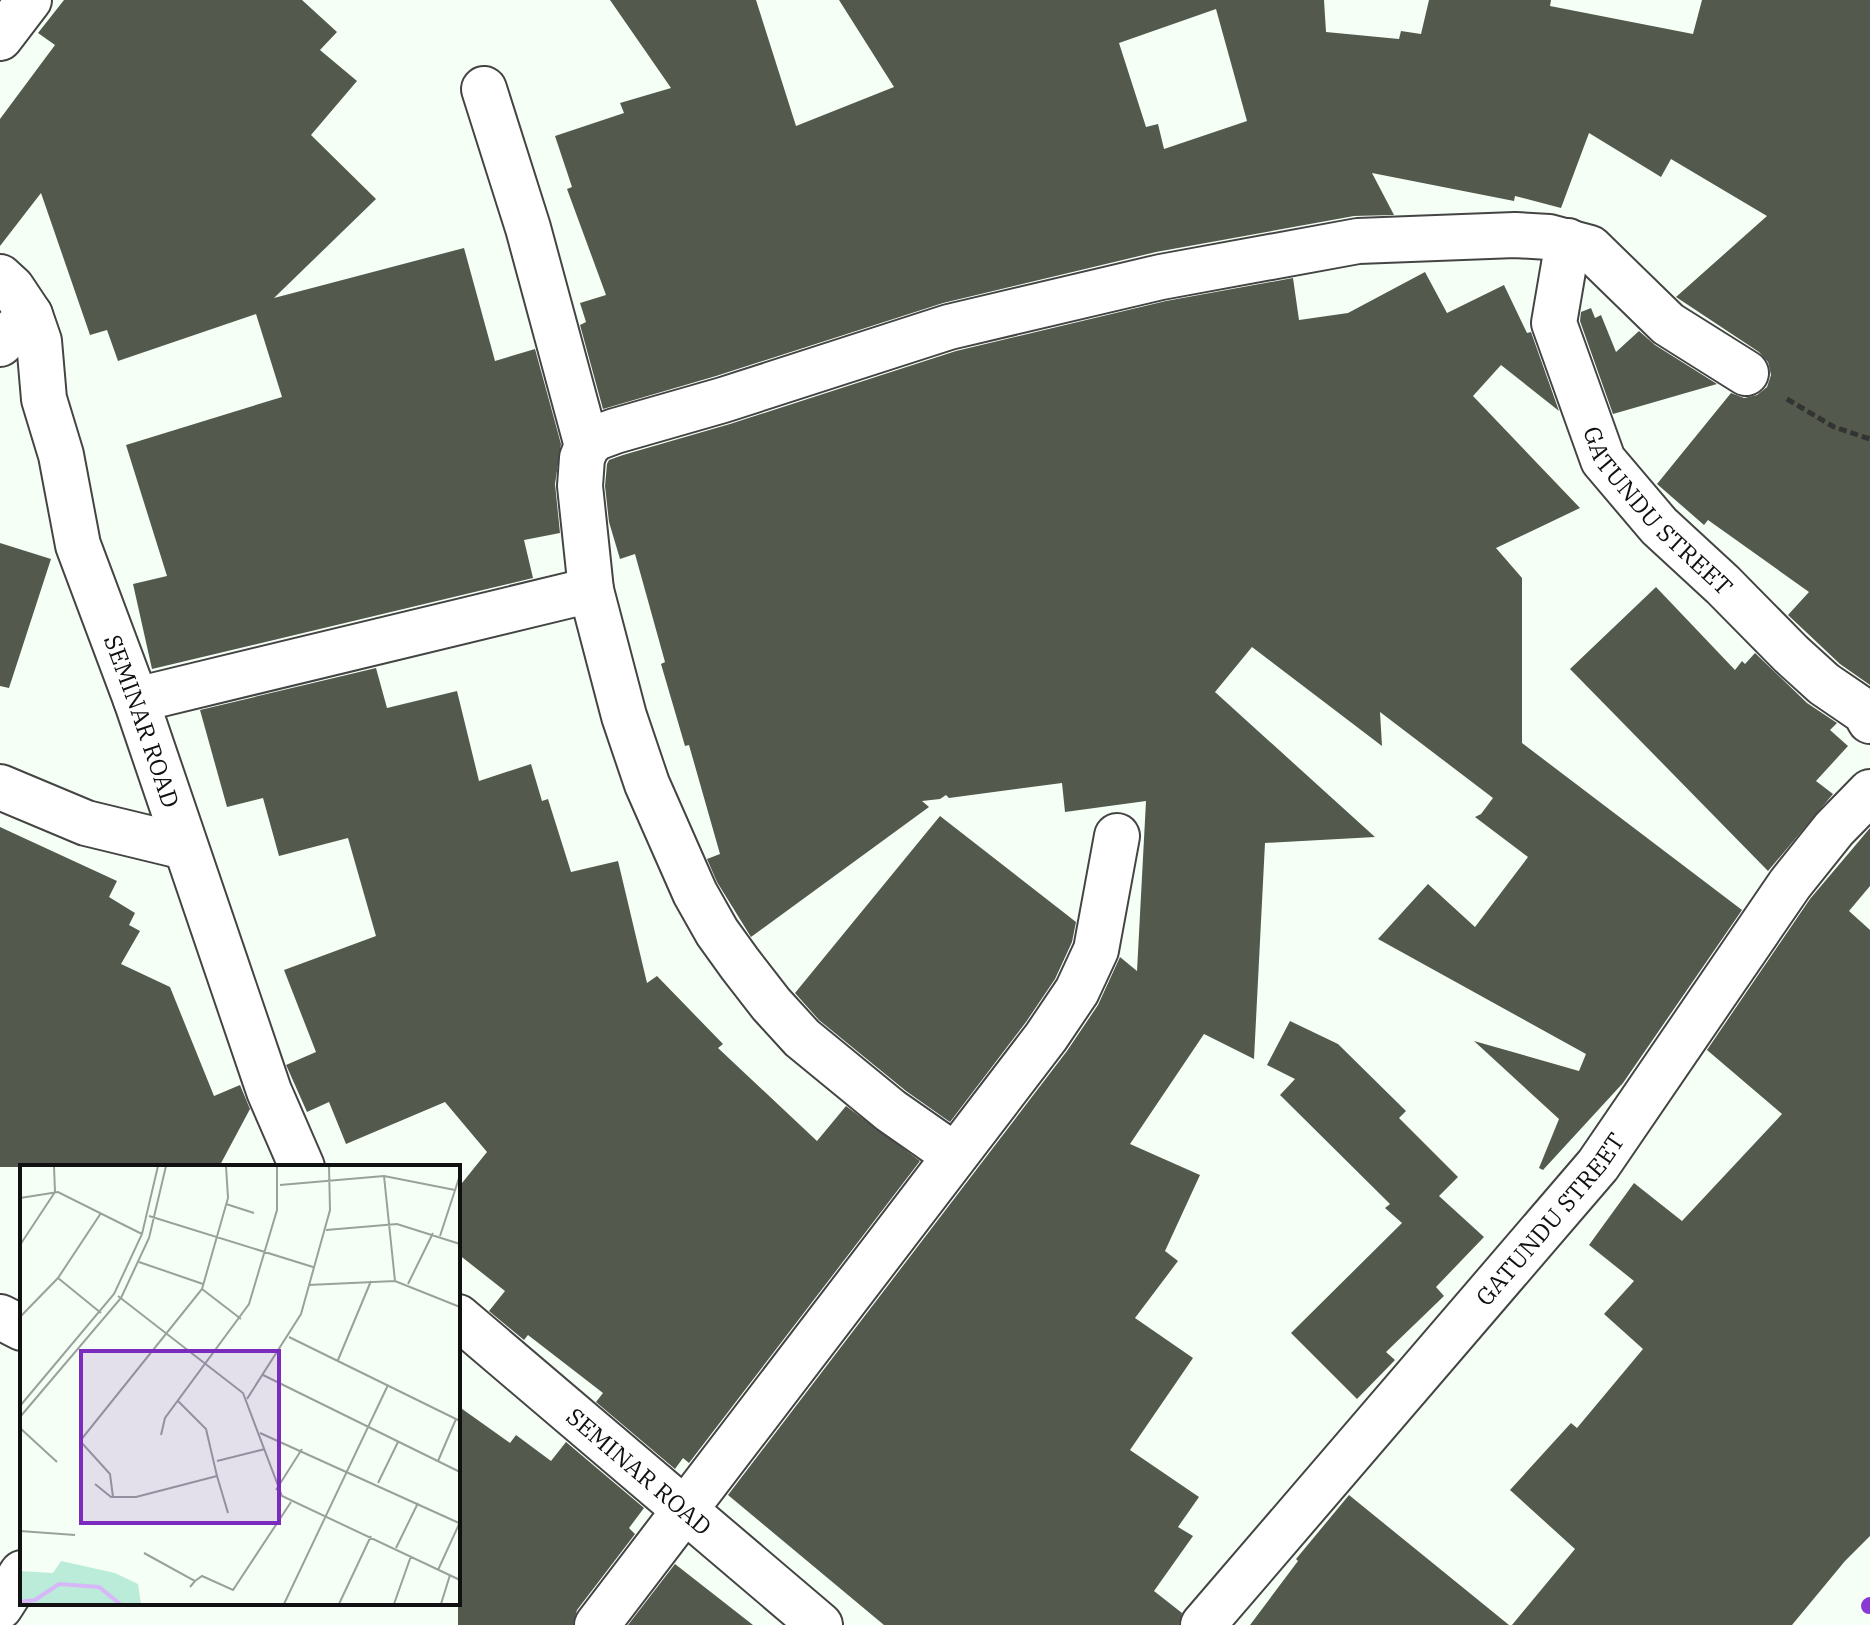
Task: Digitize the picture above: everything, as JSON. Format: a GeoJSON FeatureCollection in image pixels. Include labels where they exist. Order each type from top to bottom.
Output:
{"type":"FeatureCollection","features":[{"type":"Feature","properties":{"kind":"street"},"geometry":{"type":"LineString","coordinates":[[0,38],[29,0]]}},
{"type":"Feature","properties":{"kind":"street"},"geometry":{"type":"LineString","coordinates":[[484,89],[528,228],[587,446]]}},
{"type":"Feature","properties":{"kind":"street"},"geometry":{"type":"LineString","coordinates":[[954,1155],[891,1111],[802,1038],[771,1004],[717,932],[695,893],[647,784],[624,716],[591,590],[580,486],[582,458],[587,446],[596,438],[615,431],[723,400],[949,327],[1232,262],[1358,241],[1515,235],[1549,237],[1590,248],[1668,324],[1746,373]]}},
{"type":"Feature","properties":{"kind":"street","name":"GATUNDU STREET"},"geometry":{"type":"LineString","coordinates":[[1568,241],[1554,323],[1603,460],[1659,526],[1791,654],[1824,684],[1865,712],[1870,721]]}},
{"type":"Feature","properties":{"kind":"street","name":"SEMINAR ROAD"},"geometry":{"type":"LineString","coordinates":[[0,277],[12,288],[15,330],[39,341],[44,399],[61,455],[78,545],[136,700],[269,1091],[301,1165]]}},
{"type":"Feature","properties":{"kind":"street"},"geometry":{"type":"LineString","coordinates":[[136,700],[591,590]]}},
{"type":"Feature","properties":{"kind":"street"},"geometry":{"type":"LineString","coordinates":[[0,787],[86,823],[185,847]]}},
{"type":"Feature","properties":{"kind":"street","name":"GATUNDU STREET"},"geometry":{"type":"LineString","coordinates":[[1203,1625],[1598,1165],[1790,884],[1834,829],[1870,792]]}},
{"type":"Feature","properties":{"kind":"street"},"geometry":{"type":"LineString","coordinates":[[597,1625],[1046,1037],[1077,991],[1096,950],[1117,836]]}},
{"type":"Feature","properties":{"kind":"street"},"geometry":{"type":"LineString","coordinates":[[0,1317],[20,1327]]}},
{"type":"Feature","properties":{"kind":"street","name":"SEMINAR ROAD"},"geometry":{"type":"LineString","coordinates":[[460,1319],[820,1625]]}},
{"type":"Feature","properties":{"kind":"street"},"geometry":{"type":"LineString","coordinates":[[0,1607],[20,1576]]}},
{"type":"Feature","properties":{"kind":"path"},"geometry":{"type":"LineString","coordinates":[[1746,373],[1834,427],[1870,439]]}},
{"type":"Feature","properties":{"kind":"building"},"geometry":{"type":"Polygon","coordinates":[[[64,0],[302,0],[337,32],[320,50],[357,81],[311,135],[376,199],[274,298],[464,248],[495,361],[535,349],[561,444],[555,484],[560,533],[524,540],[533,578],[152,669],[133,584],[167,576],[126,445],[282,397],[256,314],[118,361],[107,330],[90,335],[41,193],[0,246],[0,119],[55,45],[38,33],[64,0]]]}},
{"type":"Feature","properties":{"kind":"building"},"geometry":{"type":"Polygon","coordinates":[[[610,0],[756,0],[796,126],[894,87],[839,0],[1324,0],[1326,32],[1399,39],[1401,31],[1421,34],[1429,0],[1551,0],[1550,6],[1693,34],[1702,0],[1870,0],[1870,685],[1840,664],[1788,615],[1809,592],[1708,520],[1704,525],[1657,484],[1731,393],[1744,398],[1757,395],[1767,387],[1771,375],[1768,362],[1759,352],[1676,297],[1767,216],[1671,159],[1661,177],[1589,133],[1561,208],[1515,196],[1514,201],[1372,173],[1394,215],[1354,216],[1156,252],[943,303],[603,409],[580,325],[586,322],[580,303],[606,295],[567,189],[572,187],[555,136],[624,113],[620,103],[671,88],[610,0]],[[1216,9],[1119,43],[1146,127],[1158,124],[1164,149],[1247,121],[1216,9]]]}},
{"type":"Feature","properties":{"kind":"building"},"geometry":{"type":"Polygon","coordinates":[[[1425,272],[1447,313],[1504,285],[1527,333],[1531,332],[1559,411],[1501,365],[1473,396],[1580,508],[1496,548],[1522,578],[1522,743],[1742,910],[1623,1083],[1543,1170],[1539,1168],[1559,1119],[1474,1041],[1579,1071],[1586,1054],[1378,939],[1428,884],[1475,927],[1528,857],[1475,817],[1493,798],[1380,712],[1382,746],[1252,647],[1215,692],[1375,837],[1265,843],[1254,1059],[1204,1034],[1130,1144],[1200,1175],[1165,1251],[1178,1261],[1135,1318],[1193,1358],[1130,1450],[1199,1497],[1178,1527],[1193,1536],[1154,1591],[1182,1613],[1179,1625],[884,1625],[728,1495],[1067,1051],[1098,1005],[1120,957],[1137,971],[1146,801],[1065,812],[1062,783],[949,798],[946,795],[940,799],[922,801],[929,807],[751,937],[717,882],[707,859],[720,854],[689,745],[685,746],[661,664],[665,662],[635,554],[620,559],[609,522],[605,486],[607,464],[609,460],[623,455],[956,351],[1166,301],[1293,278],[1299,320],[1348,313],[1425,272]]]}},
{"type":"Feature","properties":{"kind":"building"},"geometry":{"type":"Polygon","coordinates":[[[1591,308],[1595,318],[1601,315],[1616,352],[1639,331],[1655,345],[1717,384],[1613,414],[1580,321],[1581,312],[1591,308]]]}},
{"type":"Feature","properties":{"kind":"building"},"geometry":{"type":"Polygon","coordinates":[[[0,543],[51,559],[9,688],[0,686],[0,543]]]}},
{"type":"Feature","properties":{"kind":"building"},"geometry":{"type":"Polygon","coordinates":[[[1656,587],[1735,670],[1755,653],[1807,703],[1837,723],[1830,730],[1848,746],[1816,781],[1833,794],[1768,871],[1570,669],[1656,587]]]}},
{"type":"Feature","properties":{"kind":"building"},"geometry":{"type":"Polygon","coordinates":[[[376,668],[387,708],[457,691],[479,781],[531,764],[542,801],[548,799],[571,872],[618,861],[647,983],[657,976],[723,1044],[718,1048],[817,1141],[846,1106],[920,1161],[689,1463],[683,1458],[675,1469],[596,1402],[603,1393],[528,1335],[524,1340],[489,1311],[505,1291],[460,1256],[460,1186],[487,1152],[445,1102],[346,1144],[329,1102],[307,1112],[286,1065],[316,1052],[284,970],[376,936],[348,838],[279,856],[263,798],[227,807],[200,710],[376,668]]]}},
{"type":"Feature","properties":{"kind":"building"},"geometry":{"type":"Polygon","coordinates":[[[940,816],[1076,922],[1072,942],[1055,979],[950,1122],[906,1091],[819,1020],[795,993],[940,816]]]}},
{"type":"Feature","properties":{"kind":"building"},"geometry":{"type":"Polygon","coordinates":[[[0,827],[117,881],[109,897],[135,913],[129,925],[140,931],[121,964],[170,987],[214,1096],[240,1085],[250,1109],[220,1165],[0,1167],[0,827]]]}},
{"type":"Feature","properties":{"kind":"building"},"geometry":{"type":"Polygon","coordinates":[[[1870,828],[1870,886],[1849,911],[1870,930],[1870,1536],[1792,1625],[1512,1625],[1575,1549],[1510,1490],[1571,1423],[1577,1428],[1643,1349],[1604,1314],[1634,1281],[1589,1245],[1634,1183],[1682,1221],[1782,1114],[1707,1050],[1810,899],[1870,828]]]}},
{"type":"Feature","properties":{"kind":"building"},"geometry":{"type":"Polygon","coordinates":[[[1290,1021],[1338,1044],[1406,1111],[1399,1118],[1458,1177],[1439,1196],[1484,1237],[1436,1287],[1444,1296],[1386,1352],[1395,1360],[1357,1399],[1291,1333],[1402,1223],[1385,1208],[1390,1204],[1280,1095],[1295,1079],[1267,1065],[1290,1021]]]}},
{"type":"Feature","properties":{"kind":"building"},"geometry":{"type":"Polygon","coordinates":[[[460,1407],[510,1443],[516,1435],[551,1461],[566,1442],[644,1508],[629,1528],[635,1534],[577,1610],[573,1625],[458,1625],[460,1407]]]}},
{"type":"Feature","properties":{"kind":"building"},"geometry":{"type":"Polygon","coordinates":[[[1349,1495],[1509,1625],[1250,1625],[1298,1561],[1296,1559],[1349,1495]]]}},
{"type":"Feature","properties":{"kind":"building"},"geometry":{"type":"Polygon","coordinates":[[[675,1564],[753,1625],[628,1625],[675,1564]]]}}]}
